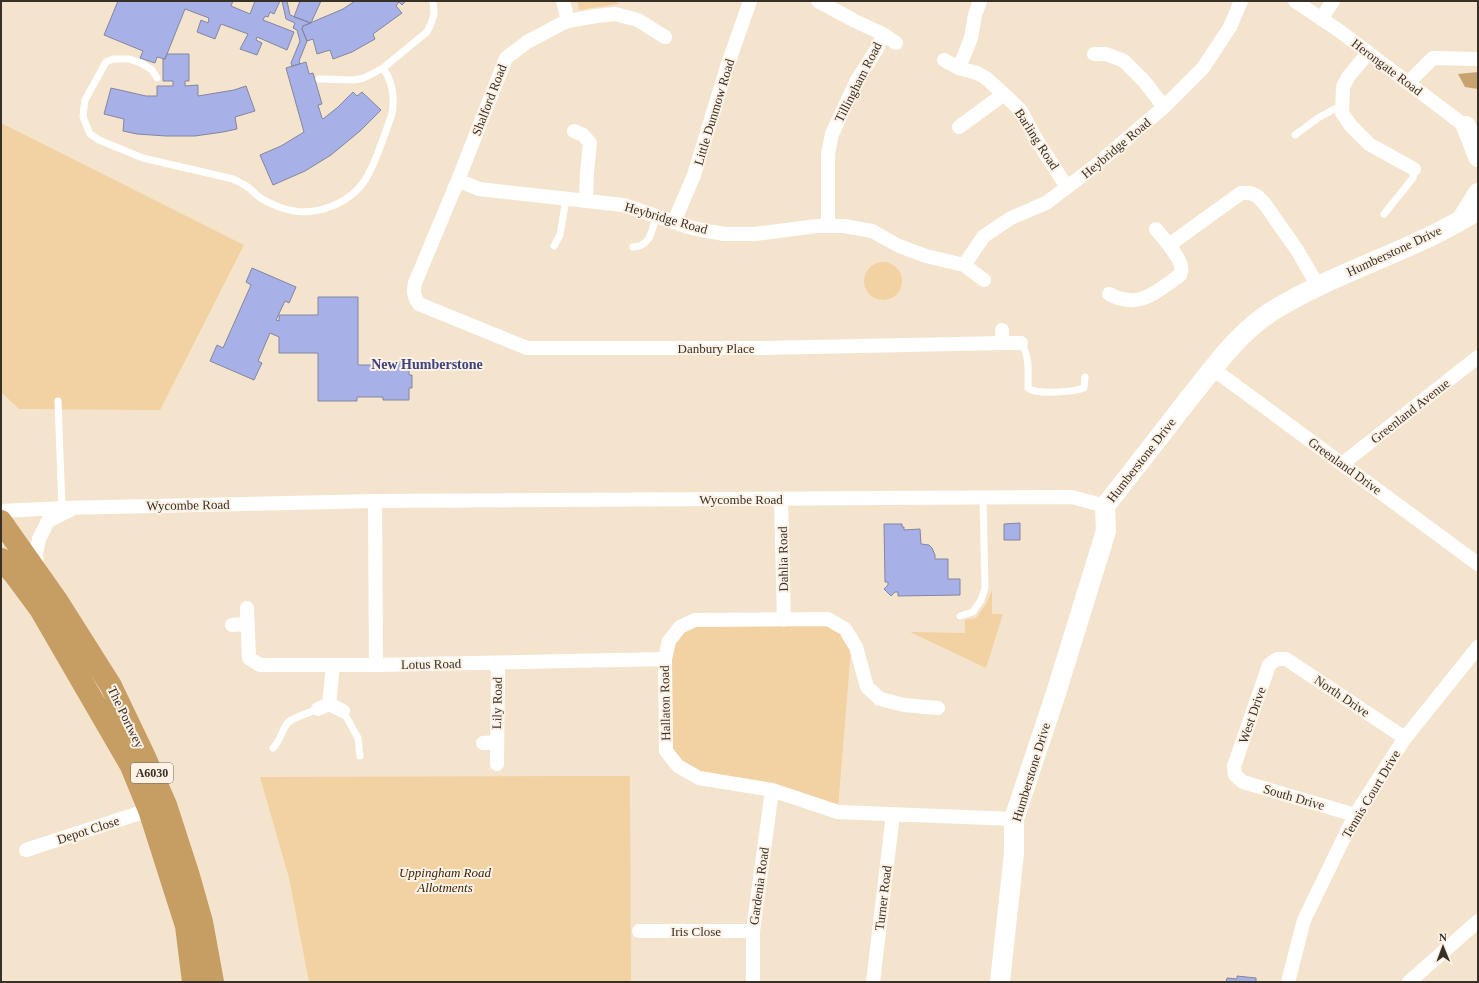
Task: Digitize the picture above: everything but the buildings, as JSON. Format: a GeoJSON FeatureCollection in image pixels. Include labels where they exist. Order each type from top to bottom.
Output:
{"type":"FeatureCollection","features":[{"type":"Feature","properties":{"kind":"highway","name":"The Portwey"},"geometry":{"type":"LineString","coordinates":[[1,522],[56,599],[111,686],[144,755],[166,804],[189,876],[202,922],[213,982]]}},
{"type":"Feature","properties":{"kind":"highway","name":"The Portwey"},"geometry":{"type":"LineString","coordinates":[[1,559],[40,609],[89,696],[131,766],[150,810],[186,926],[193,982]]}},
{"type":"Feature","properties":{"kind":"street"},"geometry":{"type":"LineString","coordinates":[[563,1],[568,21]]}},
{"type":"Feature","properties":{"kind":"street","name":"Little Dunmow Road"},"geometry":{"type":"LineString","coordinates":[[674,222],[694,175],[727,67],[750,1]]}},
{"type":"Feature","properties":{"kind":"street","name":"Tillingham Road"},"geometry":{"type":"LineString","coordinates":[[818,1],[883,34],[896,43]]}},
{"type":"Feature","properties":{"kind":"street"},"geometry":{"type":"LineString","coordinates":[[960,68],[971,38],[974,15],[980,1]]}},
{"type":"Feature","properties":{"kind":"street","name":"Heybridge Road"},"geometry":{"type":"LineString","coordinates":[[964,265],[984,236],[1011,218],[1046,203],[1095,166],[1164,107],[1203,68],[1230,27],[1241,1]]}},
{"type":"Feature","properties":{"kind":"street","name":"Herongate Road"},"geometry":{"type":"LineString","coordinates":[[1295,1],[1368,53],[1472,131]]}},
{"type":"Feature","properties":{"kind":"street"},"geometry":{"type":"LineString","coordinates":[[1321,19],[1333,1]]}},
{"type":"Feature","properties":{"kind":"street","name":"Shalford Road"},"geometry":{"type":"LineString","coordinates":[[420,304],[415,298],[413,291],[415,283],[458,180],[506,58],[527,42],[568,21],[596,16],[615,14],[638,20],[665,37]]}},
{"type":"Feature","properties":{"kind":"street","name":"Tillingham Road"},"geometry":{"type":"LineString","coordinates":[[828,226],[828,154],[832,134],[857,80],[877,49],[883,34]]}},
{"type":"Feature","properties":{"kind":"street"},"geometry":{"type":"LineString","coordinates":[[1368,53],[1348,76],[1343,87],[1342,114],[1351,126],[1369,144],[1414,169]]}},
{"type":"Feature","properties":{"kind":"street"},"geometry":{"type":"LineString","coordinates":[[1094,54],[1106,54],[1124,61],[1144,81],[1164,107]]}},
{"type":"Feature","properties":{"kind":"street"},"geometry":{"type":"LineString","coordinates":[[1408,83],[1433,58],[1478,59]]}},
{"type":"Feature","properties":{"kind":"street","name":"Barling Road"},"geometry":{"type":"LineString","coordinates":[[944,60],[986,78],[1021,111],[1036,139],[1067,187]]}},
{"type":"Feature","properties":{"kind":"street"},"geometry":{"type":"LineString","coordinates":[[959,127],[1004,94]]}},
{"type":"Feature","properties":{"kind":"street"},"geometry":{"type":"LineString","coordinates":[[574,131],[584,135],[590,143],[586,201]]}},
{"type":"Feature","properties":{"kind":"street"},"geometry":{"type":"LineString","coordinates":[[1472,131],[1478,157]]}},
{"type":"Feature","properties":{"kind":"street","name":"Heybridge Road"},"geometry":{"type":"LineString","coordinates":[[458,180],[479,189],[623,205],[692,228],[724,234],[755,234],[817,226],[844,226],[872,231],[898,246],[926,256],[964,265],[984,280]]}},
{"type":"Feature","properties":{"kind":"street"},"geometry":{"type":"LineString","coordinates":[[1169,245],[1241,193],[1250,193],[1257,196],[1264,203],[1298,250],[1318,286]]}},
{"type":"Feature","properties":{"kind":"street"},"geometry":{"type":"LineString","coordinates":[[1470,215],[1478,193]]}},
{"type":"Feature","properties":{"kind":"street","name":"Humberstone Drive"},"geometry":{"type":"LineString","coordinates":[[1000,982],[1014,853],[1014,819],[1106,532],[1105,506],[1232,345],[1252,325],[1274,310],[1318,286],[1421,241],[1470,215]]}},
{"type":"Feature","properties":{"kind":"street"},"geometry":{"type":"LineString","coordinates":[[1109,294],[1116,298],[1135,300],[1150,297],[1180,275],[1182,266],[1169,245],[1156,229]]}},
{"type":"Feature","properties":{"kind":"street","name":"Danbury Place"},"geometry":{"type":"LineString","coordinates":[[420,304],[527,348],[756,348],[1002,336],[1021,344]]}},
{"type":"Feature","properties":{"kind":"street","name":"Greenland Avenue"},"geometry":{"type":"LineString","coordinates":[[1342,464],[1478,358]]}},
{"type":"Feature","properties":{"kind":"street","name":"Greenland Drive"},"geometry":{"type":"LineString","coordinates":[[1213,369],[1478,564]]}},
{"type":"Feature","properties":{"kind":"street","name":"Wycombe Road"},"geometry":{"type":"LineString","coordinates":[[1,511],[68,508],[375,501],[983,497],[1072,497],[1105,506]]}},
{"type":"Feature","properties":{"kind":"street","name":"Dahlia Road"},"geometry":{"type":"LineString","coordinates":[[781,499],[784,620]]}},
{"type":"Feature","properties":{"kind":"street"},"geometry":{"type":"LineString","coordinates":[[375,501],[376,665]]}},
{"type":"Feature","properties":{"kind":"street"},"geometry":{"type":"LineString","coordinates":[[38,573],[36,554],[39,539],[48,521],[68,508]]}},
{"type":"Feature","properties":{"kind":"street","name":"Lotus Road"},"geometry":{"type":"LineString","coordinates":[[247,608],[249,658],[260,665],[376,665],[665,659]]}},
{"type":"Feature","properties":{"kind":"street","name":"Hallaton Road"},"geometry":{"type":"LineString","coordinates":[[938,708],[904,705],[880,699],[867,687],[856,647],[845,629],[828,619],[695,620],[680,627],[669,641],[665,659],[666,750],[678,766],[699,778],[772,790],[838,812],[1014,819]]}},
{"type":"Feature","properties":{"kind":"street"},"geometry":{"type":"LineString","coordinates":[[232,625],[248,624]]}},
{"type":"Feature","properties":{"kind":"street","name":"Tennis Court Drive"},"geometry":{"type":"LineString","coordinates":[[1288,982],[1304,920],[1355,815],[1405,738],[1478,646]]}},
{"type":"Feature","properties":{"kind":"street","name":"North Drive"},"geometry":{"type":"LineString","coordinates":[[1277,659],[1286,659],[1405,738]]}},
{"type":"Feature","properties":{"kind":"street","name":"West Drive"},"geometry":{"type":"LineString","coordinates":[[1235,775],[1234,766],[1269,665],[1277,659]]}},
{"type":"Feature","properties":{"kind":"street","name":"Lily Road"},"geometry":{"type":"LineString","coordinates":[[497,764],[490,742],[498,663]]}},
{"type":"Feature","properties":{"kind":"street"},"geometry":{"type":"LineString","coordinates":[[333,665],[323,707],[344,711]]}},
{"type":"Feature","properties":{"kind":"street"},"geometry":{"type":"LineString","coordinates":[[89,696],[111,686]]}},
{"type":"Feature","properties":{"kind":"street","name":"South Drive"},"geometry":{"type":"LineString","coordinates":[[1235,775],[1242,782],[1355,815]]}},
{"type":"Feature","properties":{"kind":"street","name":"Gardenia Road"},"geometry":{"type":"LineString","coordinates":[[753,982],[753,931],[772,790]]}},
{"type":"Feature","properties":{"kind":"street","name":"Depot Close"},"geometry":{"type":"LineString","coordinates":[[26,850],[150,810]]}},
{"type":"Feature","properties":{"kind":"street","name":"Turner Road"},"geometry":{"type":"LineString","coordinates":[[873,982],[893,814]]}},
{"type":"Feature","properties":{"kind":"street"},"geometry":{"type":"LineString","coordinates":[[1409,982],[1478,921]]}},
{"type":"Feature","properties":{"kind":"street","name":"Iris Close"},"geometry":{"type":"LineString","coordinates":[[639,931],[753,931]]}},
{"type":"Feature","properties":{"kind":"lane"},"geometry":{"type":"LineString","coordinates":[[319,79],[353,80],[364,78],[383,68],[426,32],[431,24],[434,14],[433,1]]}},
{"type":"Feature","properties":{"kind":"lane"},"geometry":{"type":"LineString","coordinates":[[157,78],[152,70],[141,63],[129,59],[113,59],[106,62],[85,100],[83,117],[90,134],[100,140],[143,158],[232,179],[246,186],[269,203],[281,208],[298,211],[313,211],[327,209],[342,201],[354,192],[364,181],[370,171],[392,114],[394,104],[391,84],[383,68]]}},
{"type":"Feature","properties":{"kind":"lane"},"geometry":{"type":"LineString","coordinates":[[1295,135],[1318,118],[1342,105]]}},
{"type":"Feature","properties":{"kind":"lane"},"geometry":{"type":"LineString","coordinates":[[1384,214],[1413,178],[1414,169]]}},
{"type":"Feature","properties":{"kind":"lane"},"geometry":{"type":"LineString","coordinates":[[554,246],[560,235],[566,199]]}},
{"type":"Feature","properties":{"kind":"lane"},"geometry":{"type":"LineString","coordinates":[[633,246],[640,246],[646,242],[651,234],[656,216]]}},
{"type":"Feature","properties":{"kind":"lane"},"geometry":{"type":"LineString","coordinates":[[1021,344],[1026,350],[1028,388],[1031,390],[1040,392],[1078,390],[1084,388],[1085,377]]}},
{"type":"Feature","properties":{"kind":"lane"},"geometry":{"type":"LineString","coordinates":[[58,401],[68,508]]}},
{"type":"Feature","properties":{"kind":"lane"},"geometry":{"type":"LineString","coordinates":[[960,616],[973,612],[981,600],[985,588],[983,497]]}},
{"type":"Feature","properties":{"kind":"lane"},"geometry":{"type":"LineString","coordinates":[[274,748],[279,742],[285,727],[289,722],[323,707]]}},
{"type":"Feature","properties":{"kind":"lane"},"geometry":{"type":"LineString","coordinates":[[344,711],[358,738],[360,756]]}},
{"type":"Feature","properties":{"kind":"green space"},"geometry":{"type":"Polygon","coordinates":[[[577,1],[617,1],[618,4],[579,10],[577,1]]]}},
{"type":"Feature","properties":{"kind":"green space"},"geometry":{"type":"Polygon","coordinates":[[[1,123],[244,245],[160,410],[19,409],[1,392],[1,123]]]}},
{"type":"Feature","properties":{"kind":"green space"},"geometry":{"type":"Polygon","coordinates":[[[879,262],[887,262],[897,267],[901,274],[901,288],[897,295],[887,300],[879,300],[869,295],[867,292],[864,285],[864,277],[869,267],[872,265],[879,262]]]}},
{"type":"Feature","properties":{"kind":"green space"},"geometry":{"type":"Polygon","coordinates":[[[992,590],[992,614],[1003,614],[986,668],[910,632],[965,633],[965,620],[976,618],[986,604],[992,590]]]}},
{"type":"Feature","properties":{"kind":"green space"},"geometry":{"type":"Polygon","coordinates":[[[696,624],[827,624],[841,632],[851,649],[838,808],[700,774],[679,763],[670,749],[669,660],[673,642],[683,629],[696,624]]]}},
{"type":"Feature","properties":{"kind":"green space","name":"Uppingham Road Allotments"},"geometry":{"type":"Polygon","coordinates":[[[630,776],[631,982],[309,982],[289,878],[260,777],[630,776]]]}},
{"type":"Feature","properties":{"kind":"shaded area"},"geometry":{"type":"Polygon","coordinates":[[[1478,72],[1478,89],[1465,87],[1458,74],[1478,72]]]}},
{"type":"Feature","properties":{"kind":"district","name":"New Humberstone"},"geometry":{"type":"Point","coordinates":[427,364]}}]}
